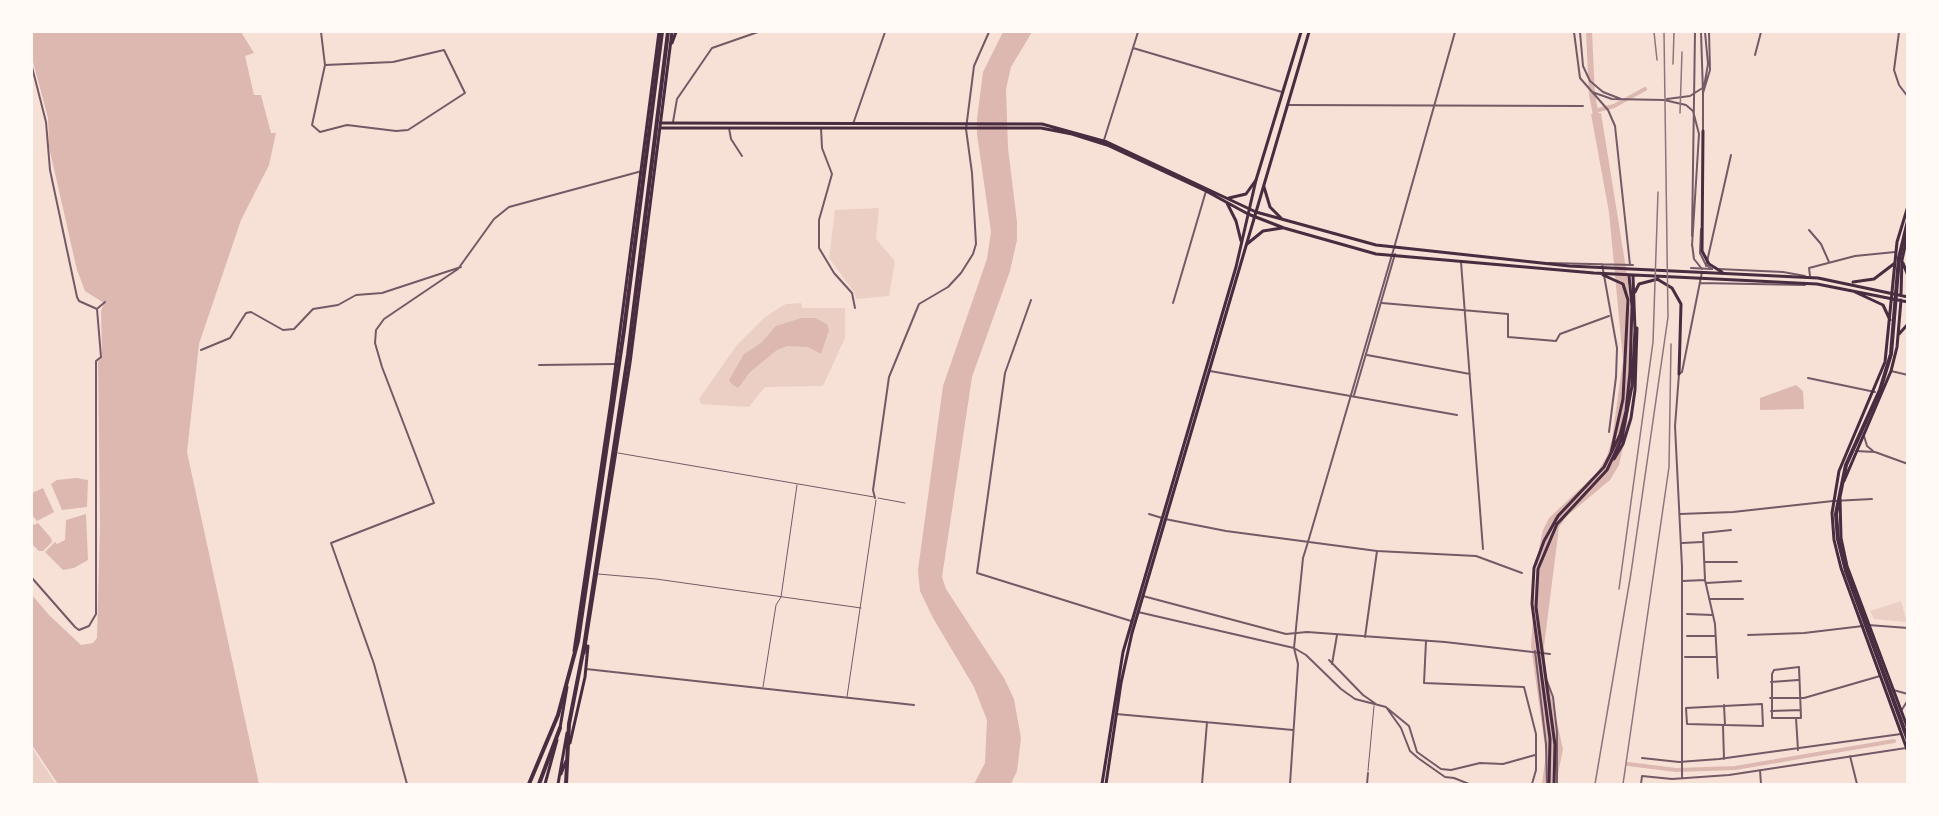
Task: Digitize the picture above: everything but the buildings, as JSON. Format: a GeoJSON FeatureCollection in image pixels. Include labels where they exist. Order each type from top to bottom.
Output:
{"type":"FeatureCollection","features":[{"type":"Feature","properties":{"kind":"highway"},"geometry":{"type":"LineString","coordinates":[[530,784],[558,715],[578,641],[624,330],[661,32]]}},
{"type":"Feature","properties":{"kind":"highway"},"geometry":{"type":"LineString","coordinates":[[566,784],[569,724],[585,638],[628,355],[672,32]]}},
{"type":"Feature","properties":{"kind":"highway"},"geometry":{"type":"LineString","coordinates":[[1908,221],[1899,258],[1891,354],[1880,390],[1846,465],[1836,514],[1838,538],[1846,571],[1908,740]]}},
{"type":"Feature","properties":{"kind":"highway"},"geometry":{"type":"LineString","coordinates":[[539,784],[560,728]]}},
{"type":"Feature","properties":{"kind":"main road"},"geometry":{"type":"LineString","coordinates":[[545,784],[560,728],[574,648],[616,364],[661,32]]}},
{"type":"Feature","properties":{"kind":"main road"},"geometry":{"type":"LineString","coordinates":[[558,783],[573,701],[588,639],[598,574],[654,185],[672,32]]}},
{"type":"Feature","properties":{"kind":"main road"},"geometry":{"type":"LineString","coordinates":[[1106,784],[1124,664],[1236,267],[1256,180],[1301,32]]}},
{"type":"Feature","properties":{"kind":"main road"},"geometry":{"type":"LineString","coordinates":[[1102,784],[1116,682],[1131,621],[1210,371],[1309,32]]}},
{"type":"Feature","properties":{"kind":"main road"},"geometry":{"type":"LineString","coordinates":[[662,123],[678,126],[729,128],[1057,127],[1104,140],[1284,228],[1348,248],[1393,256],[1569,272],[1810,284],[1908,302]]}},
{"type":"Feature","properties":{"kind":"main road"},"geometry":{"type":"LineString","coordinates":[[661,128],[965,123],[1041,128],[1082,137],[1107,146],[1226,200],[1236,221],[1241,242]]}},
{"type":"Feature","properties":{"kind":"main road"},"geometry":{"type":"LineString","coordinates":[[1703,131],[1701,154],[1702,251],[1709,264],[1731,274]]}},
{"type":"Feature","properties":{"kind":"main road"},"geometry":{"type":"LineString","coordinates":[[1226,200],[1246,194],[1256,180]]}},
{"type":"Feature","properties":{"kind":"main road"},"geometry":{"type":"LineString","coordinates":[[1264,182],[1270,207],[1286,222]]}},
{"type":"Feature","properties":{"kind":"main road"},"geometry":{"type":"LineString","coordinates":[[1907,750],[1836,552],[1833,501],[1841,466],[1875,392],[1887,355],[1899,229],[1908,206]]}},
{"type":"Feature","properties":{"kind":"main road"},"geometry":{"type":"LineString","coordinates":[[1255,214],[1394,248],[1569,266],[1810,277],[1845,282],[1908,297]]}},
{"type":"Feature","properties":{"kind":"main road"},"geometry":{"type":"LineString","coordinates":[[1247,244],[1263,231],[1284,228]]}},
{"type":"Feature","properties":{"kind":"main road"},"geometry":{"type":"LineString","coordinates":[[1908,233],[1903,258],[1898,336],[1891,371],[1856,451],[1840,501],[1840,531],[1844,552],[1871,632],[1908,729]]}},
{"type":"Feature","properties":{"kind":"main road"},"geometry":{"type":"LineString","coordinates":[[1896,253],[1898,257],[1903,258]]}},
{"type":"Feature","properties":{"kind":"main road"},"geometry":{"type":"LineString","coordinates":[[1903,258],[1908,276]]}},
{"type":"Feature","properties":{"kind":"main road"},"geometry":{"type":"LineString","coordinates":[[1845,282],[1874,279],[1895,262]]}},
{"type":"Feature","properties":{"kind":"main road"},"geometry":{"type":"LineString","coordinates":[[1607,470],[1622,438],[1628,412],[1633,330],[1630,265]]}},
{"type":"Feature","properties":{"kind":"main road"},"geometry":{"type":"LineString","coordinates":[[1598,274],[1623,284],[1628,300],[1623,399],[1609,460]]}},
{"type":"Feature","properties":{"kind":"main road"},"geometry":{"type":"LineString","coordinates":[[1552,784],[1555,745],[1536,607],[1538,569],[1543,551],[1557,524],[1607,470],[1623,444],[1634,405],[1637,351],[1635,292],[1639,284],[1670,277]]}},
{"type":"Feature","properties":{"kind":"main road"},"geometry":{"type":"LineString","coordinates":[[1655,279],[1672,288],[1681,304],[1679,374]]}},
{"type":"Feature","properties":{"kind":"main road"},"geometry":{"type":"LineString","coordinates":[[1845,289],[1878,302],[1891,322]]}},
{"type":"Feature","properties":{"kind":"main road"},"geometry":{"type":"LineString","coordinates":[[1898,336],[1908,324]]}},
{"type":"Feature","properties":{"kind":"main road"},"geometry":{"type":"LineString","coordinates":[[1552,784],[1550,739],[1532,604],[1534,568],[1540,548],[1558,516],[1609,460],[1620,435],[1626,411],[1633,330]]}},
{"type":"Feature","properties":{"kind":"main road"},"geometry":{"type":"LineString","coordinates":[[1864,634],[1866,631],[1871,632]]}},
{"type":"Feature","properties":{"kind":"main road"},"geometry":{"type":"LineString","coordinates":[[558,783],[586,669],[588,639]]}},
{"type":"Feature","properties":{"kind":"main road"},"geometry":{"type":"LineString","coordinates":[[574,648],[578,654],[585,652]]}},
{"type":"Feature","properties":{"kind":"street"},"geometry":{"type":"LineString","coordinates":[[321,32],[325,65],[312,125],[320,132],[347,125],[396,132],[408,130],[465,93],[444,50],[393,62],[325,65]]}},
{"type":"Feature","properties":{"kind":"street"},"geometry":{"type":"LineString","coordinates":[[671,124],[676,117],[676,105],[682,92],[712,48],[758,32]]}},
{"type":"Feature","properties":{"kind":"street"},"geometry":{"type":"LineString","coordinates":[[853,124],[885,32]]}},
{"type":"Feature","properties":{"kind":"street"},"geometry":{"type":"LineString","coordinates":[[875,498],[873,490],[889,377],[919,304],[948,287],[973,254],[976,233],[965,123],[976,59],[989,32]]}},
{"type":"Feature","properties":{"kind":"street"},"geometry":{"type":"LineString","coordinates":[[1104,140],[1138,32]]}},
{"type":"Feature","properties":{"kind":"street"},"geometry":{"type":"LineString","coordinates":[[1352,398],[1382,303],[1394,248],[1455,32]]}},
{"type":"Feature","properties":{"kind":"street"},"geometry":{"type":"LineString","coordinates":[[1541,263],[1630,265],[1624,198],[1613,120],[1608,110],[1589,91],[1577,69],[1574,32]]}},
{"type":"Feature","properties":{"kind":"street"},"geometry":{"type":"LineString","coordinates":[[1581,32],[1583,66],[1590,81],[1604,92],[1621,99]]}},
{"type":"Feature","properties":{"kind":"street"},"geometry":{"type":"LineString","coordinates":[[1695,32],[1692,246],[1694,259],[1704,268]]}},
{"type":"Feature","properties":{"kind":"street"},"geometry":{"type":"LineString","coordinates":[[1701,32],[1703,220],[1699,237],[1704,268]]}},
{"type":"Feature","properties":{"kind":"street"},"geometry":{"type":"LineString","coordinates":[[1589,91],[1612,99],[1664,100],[1690,96],[1704,87],[1708,64],[1707,32]]}},
{"type":"Feature","properties":{"kind":"street"},"geometry":{"type":"LineString","coordinates":[[1703,93],[1710,70],[1707,32]]}},
{"type":"Feature","properties":{"kind":"street"},"geometry":{"type":"LineString","coordinates":[[1755,55],[1761,32]]}},
{"type":"Feature","properties":{"kind":"street"},"geometry":{"type":"LineString","coordinates":[[1899,32],[1895,73],[1908,97]]}},
{"type":"Feature","properties":{"kind":"street"},"geometry":{"type":"LineString","coordinates":[[1133,48],[1282,92]]}},
{"type":"Feature","properties":{"kind":"street"},"geometry":{"type":"LineString","coordinates":[[32,67],[46,122],[50,170],[77,297],[79,301],[97,309]]}},
{"type":"Feature","properties":{"kind":"street"},"geometry":{"type":"LineString","coordinates":[[1664,100],[1690,106],[1697,117],[1699,134],[1692,246]]}},
{"type":"Feature","properties":{"kind":"street"},"geometry":{"type":"LineString","coordinates":[[1286,105],[1583,106]]}},
{"type":"Feature","properties":{"kind":"street"},"geometry":{"type":"LineString","coordinates":[[1695,115],[1699,119],[1703,115]]}},
{"type":"Feature","properties":{"kind":"street"},"geometry":{"type":"LineString","coordinates":[[729,128],[731,139],[742,156]]}},
{"type":"Feature","properties":{"kind":"street"},"geometry":{"type":"LineString","coordinates":[[821,128],[822,150],[832,174],[819,220],[819,248],[834,273],[852,293],[855,308]]}},
{"type":"Feature","properties":{"kind":"street"},"geometry":{"type":"LineString","coordinates":[[1682,778],[1682,543],[1675,426],[1679,374],[1682,372],[1700,283],[1731,155]]}},
{"type":"Feature","properties":{"kind":"street"},"geometry":{"type":"LineString","coordinates":[[407,784],[374,664],[331,543],[434,503],[389,386],[374,338],[376,330],[382,321],[461,267],[494,219],[509,207],[642,171]]}},
{"type":"Feature","properties":{"kind":"street"},"geometry":{"type":"LineString","coordinates":[[640,183],[654,185]]}},
{"type":"Feature","properties":{"kind":"street"},"geometry":{"type":"LineString","coordinates":[[1173,303],[1206,191]]}},
{"type":"Feature","properties":{"kind":"street"},"geometry":{"type":"LineString","coordinates":[[1809,230],[1821,244],[1829,262]]}},
{"type":"Feature","properties":{"kind":"street"},"geometry":{"type":"LineString","coordinates":[[1691,268],[1783,272],[1810,277],[1809,268],[1829,262],[1896,253]]}},
{"type":"Feature","properties":{"kind":"street"},"geometry":{"type":"LineString","coordinates":[[1290,784],[1298,664],[1294,648],[1302,564],[1393,256]]}},
{"type":"Feature","properties":{"kind":"street"},"geometry":{"type":"LineString","coordinates":[[1461,262],[1483,549]]}},
{"type":"Feature","properties":{"kind":"street"},"geometry":{"type":"LineString","coordinates":[[1602,264],[1617,348],[1609,432]]}},
{"type":"Feature","properties":{"kind":"street"},"geometry":{"type":"LineString","coordinates":[[201,350],[230,338],[246,313],[251,312],[283,330],[294,329],[314,309],[338,305],[356,295],[382,292],[461,267]]}},
{"type":"Feature","properties":{"kind":"street"},"geometry":{"type":"LineString","coordinates":[[1735,270],[1735,284]]}},
{"type":"Feature","properties":{"kind":"street"},"geometry":{"type":"LineString","coordinates":[[1700,283],[1789,286],[1810,284]]}},
{"type":"Feature","properties":{"kind":"street"},"geometry":{"type":"LineString","coordinates":[[1031,300],[1005,373],[977,573],[1131,621]]}},
{"type":"Feature","properties":{"kind":"street"},"geometry":{"type":"LineString","coordinates":[[97,309],[105,302]]}},
{"type":"Feature","properties":{"kind":"street"},"geometry":{"type":"LineString","coordinates":[[1382,303],[1508,314],[1508,337],[1556,340],[1560,334],[1610,316]]}},
{"type":"Feature","properties":{"kind":"street"},"geometry":{"type":"LineString","coordinates":[[32,578],[75,627],[79,630],[89,626],[96,614],[97,583],[96,361],[101,357],[97,309]]}},
{"type":"Feature","properties":{"kind":"street"},"geometry":{"type":"LineString","coordinates":[[1367,355],[1470,374]]}},
{"type":"Feature","properties":{"kind":"street"},"geometry":{"type":"LineString","coordinates":[[539,365],[616,364]]}},
{"type":"Feature","properties":{"kind":"street"},"geometry":{"type":"LineString","coordinates":[[1210,371],[1457,415]]}},
{"type":"Feature","properties":{"kind":"street"},"geometry":{"type":"LineString","coordinates":[[1891,371],[1908,375]]}},
{"type":"Feature","properties":{"kind":"street"},"geometry":{"type":"LineString","coordinates":[[1808,378],[1875,392]]}},
{"type":"Feature","properties":{"kind":"street"},"geometry":{"type":"LineString","coordinates":[[1863,435],[1867,446],[1875,452],[1908,464]]}},
{"type":"Feature","properties":{"kind":"street"},"geometry":{"type":"LineString","coordinates":[[1856,451],[1875,452]]}},
{"type":"Feature","properties":{"kind":"street"},"geometry":{"type":"LineString","coordinates":[[1680,514],[1872,499]]}},
{"type":"Feature","properties":{"kind":"street"},"geometry":{"type":"LineString","coordinates":[[1149,514],[1217,530],[1377,551],[1476,556],[1522,573]]}},
{"type":"Feature","properties":{"kind":"street"},"geometry":{"type":"LineString","coordinates":[[1718,678],[1715,636],[1705,581],[1702,542],[1703,533],[1731,530]]}},
{"type":"Feature","properties":{"kind":"street"},"geometry":{"type":"LineString","coordinates":[[1682,543],[1702,542]]}},
{"type":"Feature","properties":{"kind":"street"},"geometry":{"type":"LineString","coordinates":[[1365,637],[1377,551]]}},
{"type":"Feature","properties":{"kind":"street"},"geometry":{"type":"LineString","coordinates":[[1704,562],[1737,562]]}},
{"type":"Feature","properties":{"kind":"street"},"geometry":{"type":"LineString","coordinates":[[1682,581],[1741,581]]}},
{"type":"Feature","properties":{"kind":"street"},"geometry":{"type":"LineString","coordinates":[[1143,596],[1271,630],[1426,641],[1549,653]]}},
{"type":"Feature","properties":{"kind":"street"},"geometry":{"type":"LineString","coordinates":[[1709,599],[1743,599]]}},
{"type":"Feature","properties":{"kind":"street"},"geometry":{"type":"LineString","coordinates":[[1138,612],[1294,648],[1306,655],[1341,689],[1355,699],[1386,707],[1401,728],[1411,753],[1444,777],[1469,784]]}},
{"type":"Feature","properties":{"kind":"street"},"geometry":{"type":"LineString","coordinates":[[1686,614],[1712,615]]}},
{"type":"Feature","properties":{"kind":"street"},"geometry":{"type":"LineString","coordinates":[[1748,635],[1773,636],[1869,625],[1908,628]]}},
{"type":"Feature","properties":{"kind":"street"},"geometry":{"type":"LineString","coordinates":[[1332,664],[1337,635]]}},
{"type":"Feature","properties":{"kind":"street"},"geometry":{"type":"LineString","coordinates":[[1687,636],[1715,636]]}},
{"type":"Feature","properties":{"kind":"street"},"geometry":{"type":"LineString","coordinates":[[1426,641],[1424,683],[1524,687],[1536,734],[1532,784]]}},
{"type":"Feature","properties":{"kind":"street"},"geometry":{"type":"LineString","coordinates":[[1536,651],[1552,784]]}},
{"type":"Feature","properties":{"kind":"street"},"geometry":{"type":"LineString","coordinates":[[1536,651],[1540,670],[1549,685],[1554,705],[1559,753],[1552,784]]}},
{"type":"Feature","properties":{"kind":"street"},"geometry":{"type":"LineString","coordinates":[[1685,657],[1717,657]]}},
{"type":"Feature","properties":{"kind":"street"},"geometry":{"type":"LineString","coordinates":[[1329,660],[1370,701],[1386,707],[1410,726],[1417,752],[1441,770],[1480,764],[1503,764],[1535,754]]}},
{"type":"Feature","properties":{"kind":"street"},"geometry":{"type":"LineString","coordinates":[[1799,667],[1800,698],[1801,718],[1772,718],[1770,698],[1774,670],[1799,667]]}},
{"type":"Feature","properties":{"kind":"street"},"geometry":{"type":"LineString","coordinates":[[586,669],[914,705]]}},
{"type":"Feature","properties":{"kind":"street"},"geometry":{"type":"LineString","coordinates":[[1770,698],[1800,698],[1880,676]]}},
{"type":"Feature","properties":{"kind":"street"},"geometry":{"type":"LineString","coordinates":[[1771,682],[1799,680]]}},
{"type":"Feature","properties":{"kind":"street"},"geometry":{"type":"LineString","coordinates":[[1893,689],[1908,694]]}},
{"type":"Feature","properties":{"kind":"street"},"geometry":{"type":"LineString","coordinates":[[565,698],[571,697],[573,701]]}},
{"type":"Feature","properties":{"kind":"street"},"geometry":{"type":"LineString","coordinates":[[1901,711],[1908,700]]}},
{"type":"Feature","properties":{"kind":"street"},"geometry":{"type":"LineString","coordinates":[[1762,704],[1762,726],[1687,724],[1686,708],[1725,705],[1762,704]]}},
{"type":"Feature","properties":{"kind":"street"},"geometry":{"type":"LineString","coordinates":[[1724,759],[1725,705]]}},
{"type":"Feature","properties":{"kind":"street"},"geometry":{"type":"LineString","coordinates":[[1771,711],[1801,710]]}},
{"type":"Feature","properties":{"kind":"street"},"geometry":{"type":"LineString","coordinates":[[1116,714],[1293,730]]}},
{"type":"Feature","properties":{"kind":"street"},"geometry":{"type":"LineString","coordinates":[[1796,718],[1798,750]]}},
{"type":"Feature","properties":{"kind":"street"},"geometry":{"type":"LineString","coordinates":[[1202,784],[1207,722]]}},
{"type":"Feature","properties":{"kind":"street"},"geometry":{"type":"LineString","coordinates":[[1642,758],[1682,762],[1724,759],[1901,734]]}},
{"type":"Feature","properties":{"kind":"street"},"geometry":{"type":"LineString","coordinates":[[1641,784],[1642,776],[1682,778],[1907,750]]}},
{"type":"Feature","properties":{"kind":"street"},"geometry":{"type":"LineString","coordinates":[[1850,756],[1857,784]]}},
{"type":"Feature","properties":{"kind":"street"},"geometry":{"type":"LineString","coordinates":[[1760,770],[1761,784]]}},
{"type":"Feature","properties":{"kind":"street"},"geometry":{"type":"LineString","coordinates":[[1367,784],[1368,773]]}},
{"type":"Feature","properties":{"kind":"lane"},"geometry":{"type":"LineString","coordinates":[[616,453],[797,483],[905,504]]}},
{"type":"Feature","properties":{"kind":"lane"},"geometry":{"type":"LineString","coordinates":[[763,688],[776,605],[781,597],[797,483]]}},
{"type":"Feature","properties":{"kind":"lane"},"geometry":{"type":"LineString","coordinates":[[847,698],[877,504],[875,498]]}},
{"type":"Feature","properties":{"kind":"lane"},"geometry":{"type":"LineString","coordinates":[[598,574],[656,579],[861,608]]}},
{"type":"Feature","properties":{"kind":"lane"},"geometry":{"type":"LineString","coordinates":[[1368,773],[1374,704]]}},
{"type":"Feature","properties":{"kind":"shaded area"},"geometry":{"type":"Polygon","coordinates":[[[32,32],[241,32],[254,53],[245,56],[254,95],[261,95],[271,133],[276,133],[269,165],[241,220],[199,344],[187,452],[259,784],[58,784],[32,745],[32,595],[49,615],[81,645],[93,643],[97,638],[100,526],[98,361],[102,356],[101,311],[104,303],[85,291],[77,270],[49,147],[48,118],[32,58],[32,32]]]}},
{"type":"Feature","properties":{"kind":"shaded area"},"geometry":{"type":"Polygon","coordinates":[[[1003,32],[1032,32],[1011,67],[1006,89],[1008,148],[1017,240],[1010,271],[972,377],[942,577],[946,589],[1004,678],[1014,699],[1021,738],[1017,771],[1011,784],[974,784],[985,763],[987,720],[974,687],[933,618],[920,591],[918,570],[943,386],[987,259],[991,232],[977,134],[977,119],[983,72],[1003,32]]]}},
{"type":"Feature","properties":{"kind":"shaded area"},"geometry":{"type":"Polygon","coordinates":[[[1601,113],[1628,281],[1632,344],[1627,431],[1619,465],[1610,480],[1568,515],[1559,527],[1544,646],[1546,673],[1563,749],[1556,784],[1542,784],[1546,754],[1531,646],[1537,559],[1543,530],[1549,518],[1597,473],[1607,456],[1612,439],[1623,360],[1609,212],[1591,114],[1601,113]]]}},
{"type":"Feature","properties":{"kind":"shaded area"},"geometry":{"type":"Polygon","coordinates":[[[879,208],[876,239],[895,261],[889,296],[856,299],[854,292],[829,258],[835,210],[879,208]]]}},
{"type":"Feature","properties":{"kind":"shaded area"},"geometry":{"type":"Polygon","coordinates":[[[801,303],[802,308],[845,308],[845,338],[823,386],[765,387],[749,407],[701,404],[699,399],[737,345],[765,317],[786,304],[801,303]]]}},
{"type":"Feature","properties":{"kind":"shaded area"},"geometry":{"type":"Polygon","coordinates":[[[801,318],[815,318],[827,324],[829,330],[821,354],[808,347],[787,346],[777,350],[750,372],[738,388],[732,384],[729,380],[744,354],[761,343],[776,326],[801,318]]]}},
{"type":"Feature","properties":{"kind":"shaded area"},"geometry":{"type":"Polygon","coordinates":[[[1796,385],[1803,391],[1804,409],[1760,410],[1760,398],[1796,385]]]}},
{"type":"Feature","properties":{"kind":"shaded area"},"geometry":{"type":"Polygon","coordinates":[[[76,478],[88,480],[87,507],[62,510],[51,484],[57,480],[76,478]]]}},
{"type":"Feature","properties":{"kind":"shaded area"},"geometry":{"type":"Polygon","coordinates":[[[43,488],[54,512],[37,521],[32,515],[32,493],[43,488]]]}},
{"type":"Feature","properties":{"kind":"shaded area"},"geometry":{"type":"Polygon","coordinates":[[[86,514],[88,560],[74,568],[63,570],[45,552],[55,542],[57,544],[65,540],[66,520],[86,514]]]}},
{"type":"Feature","properties":{"kind":"shaded area"},"geometry":{"type":"Polygon","coordinates":[[[32,522],[34,525],[38,523],[51,538],[52,542],[43,551],[39,551],[32,544],[32,522]]]}},
{"type":"Feature","properties":{"kind":"shaded area"},"geometry":{"type":"Polygon","coordinates":[[[1901,601],[1907,622],[1874,619],[1870,611],[1901,601]]]}},
{"type":"Feature","properties":{"kind":"shaded area"},"geometry":{"type":"Polygon","coordinates":[[[32,748],[55,783],[56,784],[32,784],[32,748]]]}},
{"type":"Feature","properties":{"kind":"waterway"},"geometry":{"type":"LineString","coordinates":[[1589,32],[1592,95],[1597,120]]}},
{"type":"Feature","properties":{"kind":"waterway"},"geometry":{"type":"LineString","coordinates":[[1595,111],[1614,106],[1645,89]]}},
{"type":"Feature","properties":{"kind":"waterway"},"geometry":{"type":"LineString","coordinates":[[1628,764],[1676,770],[1735,768],[1894,741]]}},
{"type":"Feature","properties":{"kind":"railway"},"geometry":{"type":"LineString","coordinates":[[1654,32],[1657,60]]}},
{"type":"Feature","properties":{"kind":"railway"},"geometry":{"type":"LineString","coordinates":[[1595,784],[1631,573],[1668,317],[1664,32]]}},
{"type":"Feature","properties":{"kind":"railway"},"geometry":{"type":"LineString","coordinates":[[1673,64],[1674,32]]}},
{"type":"Feature","properties":{"kind":"railway"},"geometry":{"type":"LineString","coordinates":[[1680,113],[1682,52]]}},
{"type":"Feature","properties":{"kind":"railway"},"geometry":{"type":"LineString","coordinates":[[1619,589],[1653,342],[1658,192]]}},
{"type":"Feature","properties":{"kind":"railway"},"geometry":{"type":"LineString","coordinates":[[1623,784],[1669,467],[1671,344]]}}]}
